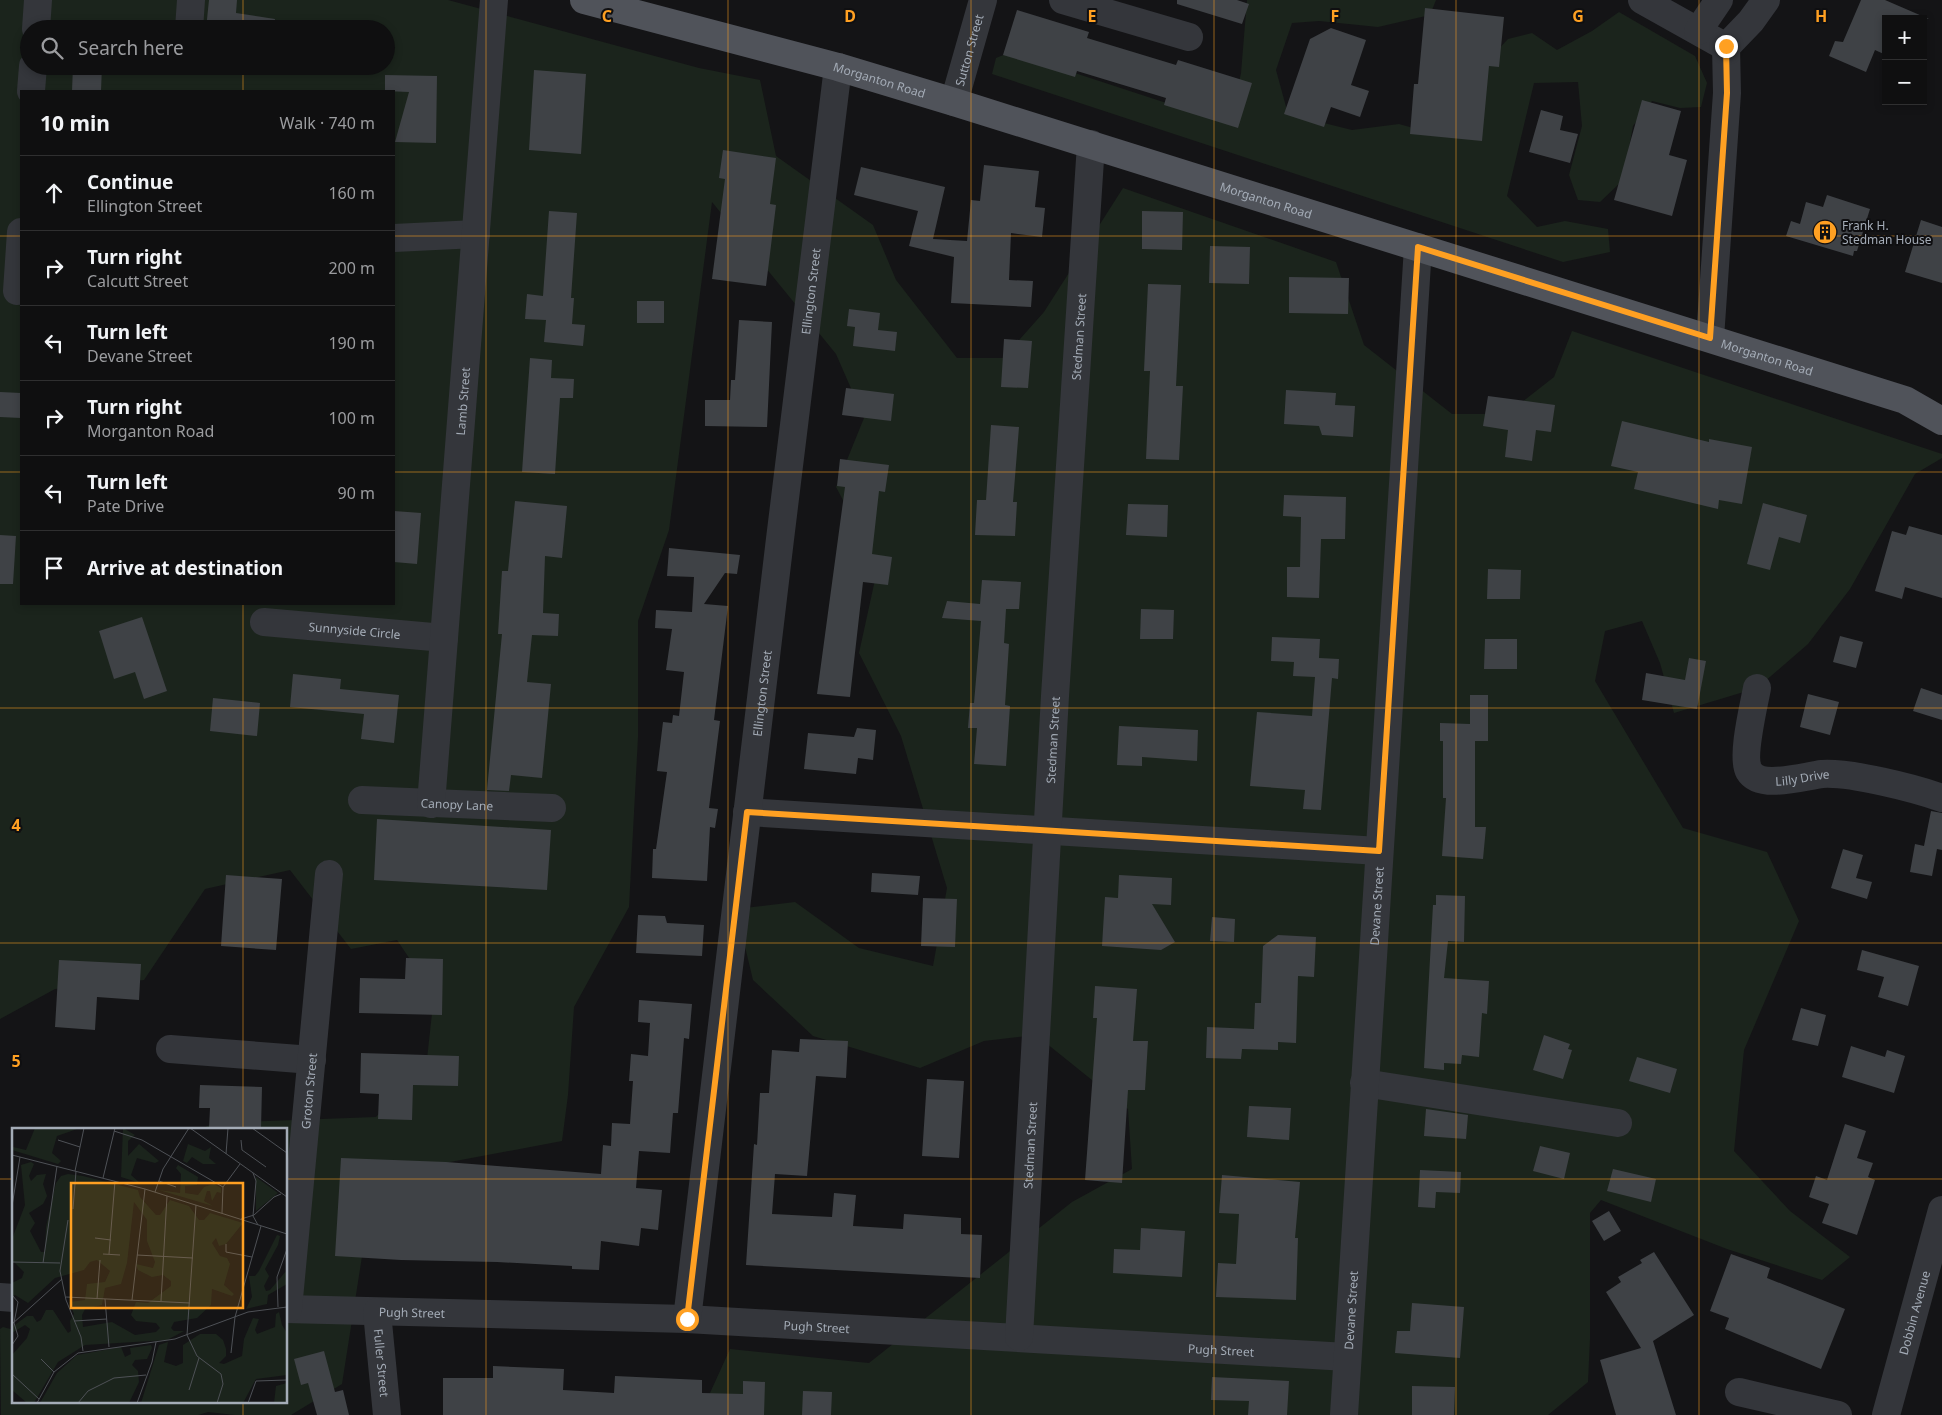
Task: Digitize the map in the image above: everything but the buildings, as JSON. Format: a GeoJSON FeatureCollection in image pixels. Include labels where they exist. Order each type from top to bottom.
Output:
{"type":"FeatureCollection","features":[{"type":"Feature","properties":{"kind":"main road","name":"Morganton Road"},"geometry":{"type":"LineString","coordinates":[[584,0],[838,67],[1091,144],[1906,400],[1942,421]]}},
{"type":"Feature","properties":{"kind":"main road"},"geometry":{"type":"LineString","coordinates":[[1906,400],[1942,399]]}},
{"type":"Feature","properties":{"kind":"street"},"geometry":{"type":"LineString","coordinates":[[37,20],[38,0]]}},
{"type":"Feature","properties":{"kind":"street"},"geometry":{"type":"LineString","coordinates":[[190,20],[192,0]]}},
{"type":"Feature","properties":{"kind":"street","name":"Lamb Street"},"geometry":{"type":"LineString","coordinates":[[431,804],[494,0]]}},
{"type":"Feature","properties":{"kind":"street","name":"Sutton Street"},"geometry":{"type":"LineString","coordinates":[[954,102],[984,0]]}},
{"type":"Feature","properties":{"kind":"street"},"geometry":{"type":"LineString","coordinates":[[1063,0],[1189,37]]}},
{"type":"Feature","properties":{"kind":"street"},"geometry":{"type":"LineString","coordinates":[[1642,0],[1726,46]]}},
{"type":"Feature","properties":{"kind":"street"},"geometry":{"type":"LineString","coordinates":[[1698,31],[1719,0]]}},
{"type":"Feature","properties":{"kind":"street"},"geometry":{"type":"LineString","coordinates":[[1710,338],[1727,93],[1726,46],[1752,21],[1766,0]]}},
{"type":"Feature","properties":{"kind":"street","name":"Ellington Street"},"geometry":{"type":"LineString","coordinates":[[687,1319],[838,67]]}},
{"type":"Feature","properties":{"kind":"street"},"geometry":{"type":"LineString","coordinates":[[32,90],[33,75]]}},
{"type":"Feature","properties":{"kind":"street","name":"Stedman Street"},"geometry":{"type":"LineString","coordinates":[[1019,1337],[1047,831],[1091,144]]}},
{"type":"Feature","properties":{"kind":"street"},"geometry":{"type":"LineString","coordinates":[[395,238],[476,234]]}},
{"type":"Feature","properties":{"kind":"street"},"geometry":{"type":"LineString","coordinates":[[17,291],[20,247]]}},
{"type":"Feature","properties":{"kind":"street","name":"Devane Street"},"geometry":{"type":"LineString","coordinates":[[1344,1415],[1418,247]]}},
{"type":"Feature","properties":{"kind":"street","name":"Sunnyside Circle"},"geometry":{"type":"LineString","coordinates":[[264,622],[444,638]]}},
{"type":"Feature","properties":{"kind":"street","name":"Lilly Drive"},"geometry":{"type":"LineString","coordinates":[[1757,688],[1746,758],[1750,773],[1757,779],[1782,780],[1822,774],[1840,775],[1919,790],[1942,798]]}},
{"type":"Feature","properties":{"kind":"street","name":"Canopy Lane"},"geometry":{"type":"LineString","coordinates":[[362,800],[552,808]]}},
{"type":"Feature","properties":{"kind":"street"},"geometry":{"type":"LineString","coordinates":[[747,812],[1379,851]]}},
{"type":"Feature","properties":{"kind":"street","name":"Groton Street"},"geometry":{"type":"LineString","coordinates":[[288,1299],[329,874]]}},
{"type":"Feature","properties":{"kind":"street"},"geometry":{"type":"LineString","coordinates":[[170,1049],[312,1060]]}},
{"type":"Feature","properties":{"kind":"street"},"geometry":{"type":"LineString","coordinates":[[1364,1082],[1618,1123]]}},
{"type":"Feature","properties":{"kind":"street","name":"Dobbin Avenue"},"geometry":{"type":"LineString","coordinates":[[1886,1415],[1942,1210]]}},
{"type":"Feature","properties":{"kind":"street","name":"Pugh Street"},"geometry":{"type":"LineString","coordinates":[[288,1309],[687,1319],[1347,1357]]}},
{"type":"Feature","properties":{"kind":"street","name":"Fuller Street"},"geometry":{"type":"LineString","coordinates":[[377,1312],[387,1415]]}},
{"type":"Feature","properties":{"kind":"street"},"geometry":{"type":"LineString","coordinates":[[1739,1392],[1838,1415]]}},
{"type":"Feature","properties":{"kind":"shaded area"},"geometry":{"type":"Polygon","coordinates":[[[0,0],[448,0],[699,68],[760,80],[776,156],[873,225],[896,280],[957,358],[1003,358],[1044,312],[1123,188],[1336,262],[1364,345],[1452,414],[1507,414],[1554,377],[1572,331],[1942,454],[1942,458],[1915,474],[1850,589],[1808,644],[1757,688],[1674,713],[1660,663],[1642,621],[1605,631],[1595,681],[1683,828],[1767,852],[1799,921],[1744,1050],[1734,1151],[1790,1211],[1850,1257],[1822,1280],[1727,1249],[1601,1200],[1590,1213],[1588,1382],[1548,1415],[700,1415],[730,1349],[869,1363],[1072,1202],[1132,1169],[1128,1109],[1036,1035],[984,1041],[920,1068],[813,1036],[753,980],[736,909],[795,902],[859,948],[933,966],[947,888],[901,736],[859,653],[878,566],[836,487],[864,418],[836,354],[712,202],[669,530],[638,621],[638,737],[629,907],[574,1007],[568,1095],[562,1141],[418,1168],[363,1250],[342,1384],[291,1415],[235,1415],[208,1412],[198,1415],[1,1415],[0,1329],[3,1327],[12,1329],[12,1402],[288,1402],[288,1128],[203,1128],[214,1123],[376,1117],[427,1059],[434,995],[397,940],[351,949],[290,870],[205,889],[144,980],[55,989],[0,1019],[0,0]]]}},
{"type":"Feature","properties":{"kind":"shaded area"},"geometry":{"type":"Polygon","coordinates":[[[1247,0],[1436,0],[1430,15],[1378,27],[1319,21],[1292,23],[1276,70],[1288,114],[1352,130],[1399,124],[1442,136],[1483,66],[1508,39],[1532,33],[1557,50],[1592,31],[1619,12],[1695,56],[1707,83],[1701,107],[1680,108],[1652,101],[1633,126],[1623,180],[1600,202],[1578,200],[1569,175],[1582,126],[1578,82],[1534,83],[1507,196],[1537,227],[1565,221],[1608,229],[1610,252],[1563,262],[992,74],[996,58],[1011,52],[1200,114],[1232,116],[1241,73],[1247,0]]]}},
{"type":"Feature","properties":{"kind":"place","name":"Frank H. Stedman House"},"geometry":{"type":"Point","coordinates":[1825,232]}},
{"type":"Feature","properties":{"kind":"route"},"geometry":{"type":"LineString","coordinates":[[687,1319],[747,812],[1379,851],[1418,247],[1710,338],[1727,93],[1726,46]]}}]}
